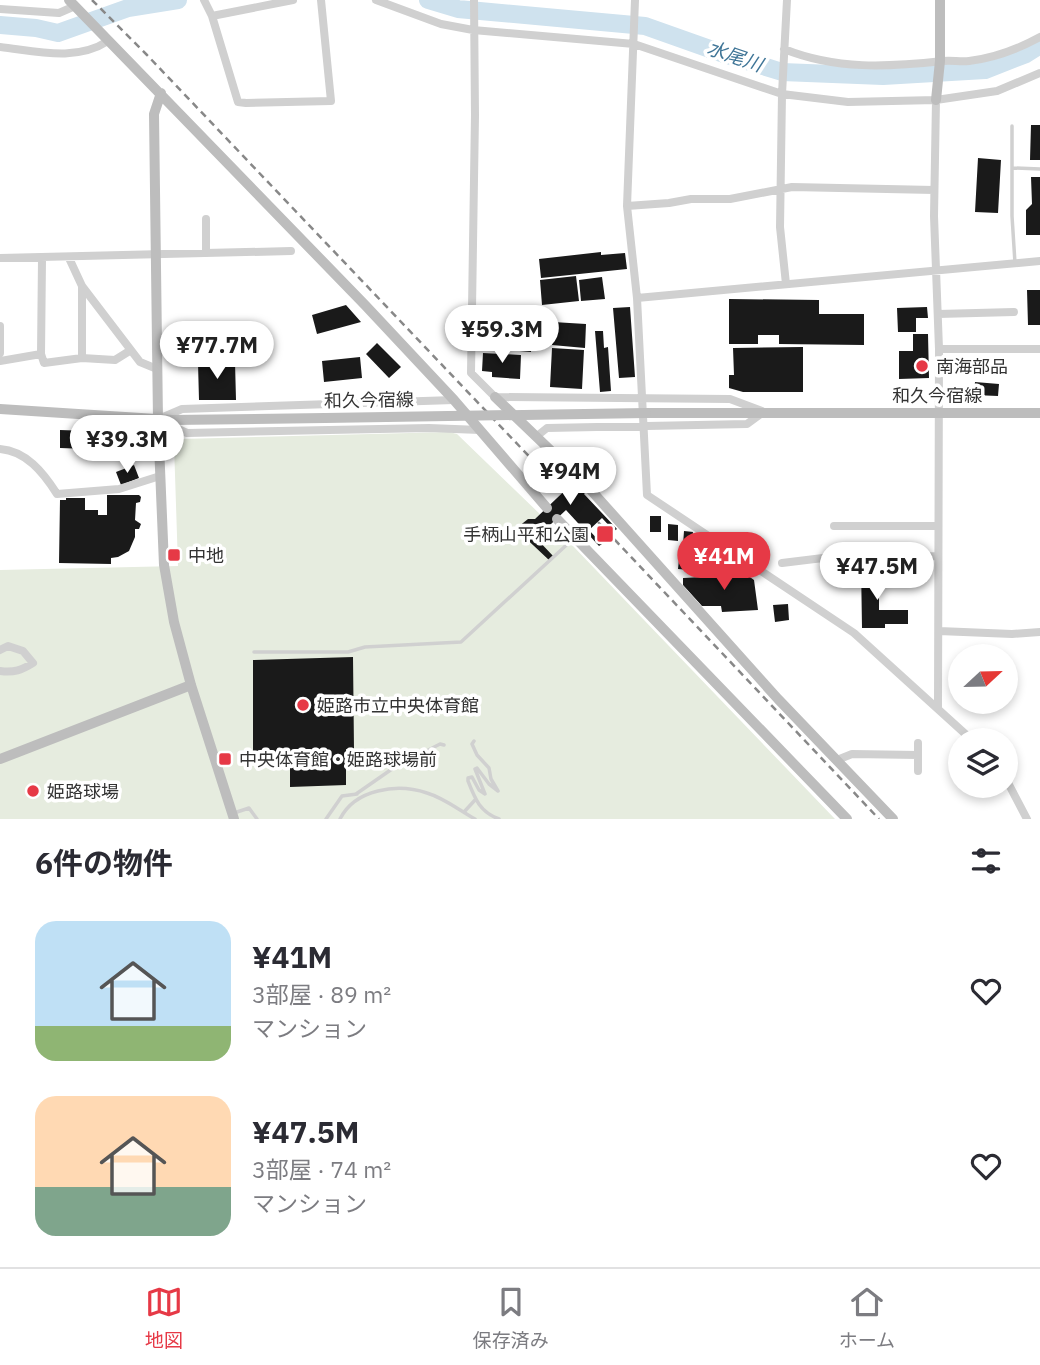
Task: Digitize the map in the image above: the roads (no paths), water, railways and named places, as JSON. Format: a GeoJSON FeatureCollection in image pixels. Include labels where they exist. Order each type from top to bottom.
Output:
{"type":"FeatureCollection","features":[{"type":"Feature","properties":{"kind":"street"},"geometry":{"type":"LineString","coordinates":[[204,0],[212,16],[238,102],[331,101],[321,0]]}},
{"type":"Feature","properties":{"kind":"street"},"geometry":{"type":"LineString","coordinates":[[212,16],[293,0]]}},
{"type":"Feature","properties":{"kind":"street"},"geometry":{"type":"LineString","coordinates":[[376,0],[441,24],[473,30],[634,44],[782,94],[848,102],[936,100],[997,91],[1040,74]]}},
{"type":"Feature","properties":{"kind":"street"},"geometry":{"type":"LineString","coordinates":[[474,0],[471,373],[571,470]]}},
{"type":"Feature","properties":{"kind":"street"},"geometry":{"type":"LineString","coordinates":[[786,284],[780,227],[782,94],[787,0]]}},
{"type":"Feature","properties":{"kind":"street"},"geometry":{"type":"LineString","coordinates":[[938,707],[939,349],[934,190],[940,0]]}},
{"type":"Feature","properties":{"kind":"street"},"geometry":{"type":"LineString","coordinates":[[0,9],[59,13],[72,3],[454,400],[547,508]]}},
{"type":"Feature","properties":{"kind":"street"},"geometry":{"type":"LineString","coordinates":[[635,3],[627,206],[637,298],[647,495],[854,633],[960,728]]}},
{"type":"Feature","properties":{"kind":"street"},"geometry":{"type":"LineString","coordinates":[[784,49],[807,58],[851,66],[901,67],[990,57],[1021,47],[1040,37]]}},
{"type":"Feature","properties":{"kind":"street"},"geometry":{"type":"LineString","coordinates":[[0,47],[70,55],[108,41]]}},
{"type":"Feature","properties":{"kind":"street"},"geometry":{"type":"LineString","coordinates":[[161,93],[154,114],[161,532],[167,588],[191,685],[233,816]]}},
{"type":"Feature","properties":{"kind":"street"},"geometry":{"type":"LineString","coordinates":[[627,206],[691,199],[730,199],[781,188],[934,190]]}},
{"type":"Feature","properties":{"kind":"street"},"geometry":{"type":"LineString","coordinates":[[206,219],[206,253]]}},
{"type":"Feature","properties":{"kind":"street"},"geometry":{"type":"LineString","coordinates":[[0,258],[291,251]]}},
{"type":"Feature","properties":{"kind":"street"},"geometry":{"type":"LineString","coordinates":[[69,258],[82,286],[140,362],[158,369]]}},
{"type":"Feature","properties":{"kind":"street"},"geometry":{"type":"LineString","coordinates":[[42,259],[41,354],[44,363],[82,358],[115,360],[131,350]]}},
{"type":"Feature","properties":{"kind":"street"},"geometry":{"type":"LineString","coordinates":[[637,298],[1040,261]]}},
{"type":"Feature","properties":{"kind":"street"},"geometry":{"type":"LineString","coordinates":[[82,286],[82,358]]}},
{"type":"Feature","properties":{"kind":"street"},"geometry":{"type":"LineString","coordinates":[[938,314],[1014,312]]}},
{"type":"Feature","properties":{"kind":"street"},"geometry":{"type":"LineString","coordinates":[[0,326],[0,353]]}},
{"type":"Feature","properties":{"kind":"street"},"geometry":{"type":"LineString","coordinates":[[939,349],[1040,349]]}},
{"type":"Feature","properties":{"kind":"street"},"geometry":{"type":"LineString","coordinates":[[0,361],[41,354]]}},
{"type":"Feature","properties":{"kind":"street"},"geometry":{"type":"LineString","coordinates":[[495,397],[730,399],[765,412]]}},
{"type":"Feature","properties":{"kind":"street"},"geometry":{"type":"LineString","coordinates":[[158,420],[182,409],[454,400]]}},
{"type":"Feature","properties":{"kind":"street","name":"和久今宿線"},"geometry":{"type":"LineString","coordinates":[[0,409],[158,420],[765,412],[1040,413]]}},
{"type":"Feature","properties":{"kind":"street"},"geometry":{"type":"LineString","coordinates":[[537,436],[547,428],[747,424],[765,412]]}},
{"type":"Feature","properties":{"kind":"street"},"geometry":{"type":"LineString","coordinates":[[158,420],[187,433],[429,428],[480,430]]}},
{"type":"Feature","properties":{"kind":"street"},"geometry":{"type":"LineString","coordinates":[[0,449],[15,450],[24,456],[57,494],[119,489],[160,475]]}},
{"type":"Feature","properties":{"kind":"street"},"geometry":{"type":"LineString","coordinates":[[589,488],[778,699],[893,819]]}},
{"type":"Feature","properties":{"kind":"street"},"geometry":{"type":"LineString","coordinates":[[557,519],[572,539],[847,819]]}},
{"type":"Feature","properties":{"kind":"street"},"geometry":{"type":"LineString","coordinates":[[834,526],[938,526]]}},
{"type":"Feature","properties":{"kind":"street"},"geometry":{"type":"LineString","coordinates":[[782,563],[864,553],[912,558],[937,556]]}},
{"type":"Feature","properties":{"kind":"street"},"geometry":{"type":"LineString","coordinates":[[939,631],[1012,634],[1040,632]]}},
{"type":"Feature","properties":{"kind":"street"},"geometry":{"type":"LineString","coordinates":[[0,650],[8,646],[23,651],[33,663],[23,669],[0,671]]}},
{"type":"Feature","properties":{"kind":"street"},"geometry":{"type":"LineString","coordinates":[[0,760],[191,685]]}},
{"type":"Feature","properties":{"kind":"street"},"geometry":{"type":"LineString","coordinates":[[918,743],[918,771]]}},
{"type":"Feature","properties":{"kind":"street"},"geometry":{"type":"LineString","coordinates":[[836,760],[852,754],[918,755]]}},
{"type":"Feature","properties":{"kind":"street"},"geometry":{"type":"LineString","coordinates":[[1016,798],[1027,819]]}},
{"type":"Feature","properties":{"kind":"lane"},"geometry":{"type":"LineString","coordinates":[[1012,126],[1015,263]]}},
{"type":"Feature","properties":{"kind":"lane"},"geometry":{"type":"LineString","coordinates":[[1013,168],[1040,169]]}},
{"type":"Feature","properties":{"kind":"lane"},"geometry":{"type":"LineString","coordinates":[[254,653],[348,652],[365,647],[461,642],[572,539]]}},
{"type":"Feature","properties":{"kind":"lane"},"geometry":{"type":"LineString","coordinates":[[474,741],[472,744],[477,755],[489,768],[491,779],[498,791],[489,785],[477,768],[475,769],[485,794],[479,790],[472,778],[468,778],[475,800],[488,815],[499,819]]}},
{"type":"Feature","properties":{"kind":"lane"},"geometry":{"type":"LineString","coordinates":[[340,819],[358,795],[392,769],[440,744],[444,745]]}},
{"type":"Feature","properties":{"kind":"lane"},"geometry":{"type":"LineString","coordinates":[[326,819],[342,796],[408,789],[441,798],[475,819]]}},
{"type":"Feature","properties":{"kind":"lane"},"geometry":{"type":"LineString","coordinates":[[464,812],[475,800]]}},
{"type":"Feature","properties":{"kind":"lane"},"geometry":{"type":"LineString","coordinates":[[233,816],[248,808],[257,819]]}},
{"type":"Feature","properties":{"kind":"waterway","name":"水尾川"},"geometry":{"type":"LineString","coordinates":[[0,25],[58,33],[128,8],[178,0]]}},
{"type":"Feature","properties":{"kind":"waterway","name":"水尾川"},"geometry":{"type":"LineString","coordinates":[[428,0],[458,9],[645,26],[782,72],[883,76],[985,70],[1026,54],[1040,45]]}},
{"type":"Feature","properties":{"kind":"tunnel"},"geometry":{"type":"LineString","coordinates":[[571,470],[589,488]]}},
{"type":"Feature","properties":{"kind":"railway"},"geometry":{"type":"LineString","coordinates":[[92,0],[563,492]]}},
{"type":"Feature","properties":{"kind":"railway"},"geometry":{"type":"LineString","coordinates":[[598,522],[879,819]]}},
{"type":"Feature","properties":{"kind":"place","name":"南海部品"},"geometry":{"type":"Point","coordinates":[922,366]}},
{"type":"Feature","properties":{"kind":"place","name":"手柄山平和公園"},"geometry":{"type":"Point","coordinates":[605,534]}},
{"type":"Feature","properties":{"kind":"place","name":"中地"},"geometry":{"type":"Point","coordinates":[174,555]}},
{"type":"Feature","properties":{"kind":"place","name":"姫路市立中央体育館"},"geometry":{"type":"Point","coordinates":[303,705]}},
{"type":"Feature","properties":{"kind":"place","name":"中央体育館・姫路球場前"},"geometry":{"type":"Point","coordinates":[225,759]}},
{"type":"Feature","properties":{"kind":"place","name":"姫路球場"},"geometry":{"type":"Point","coordinates":[33,791]}}]}
